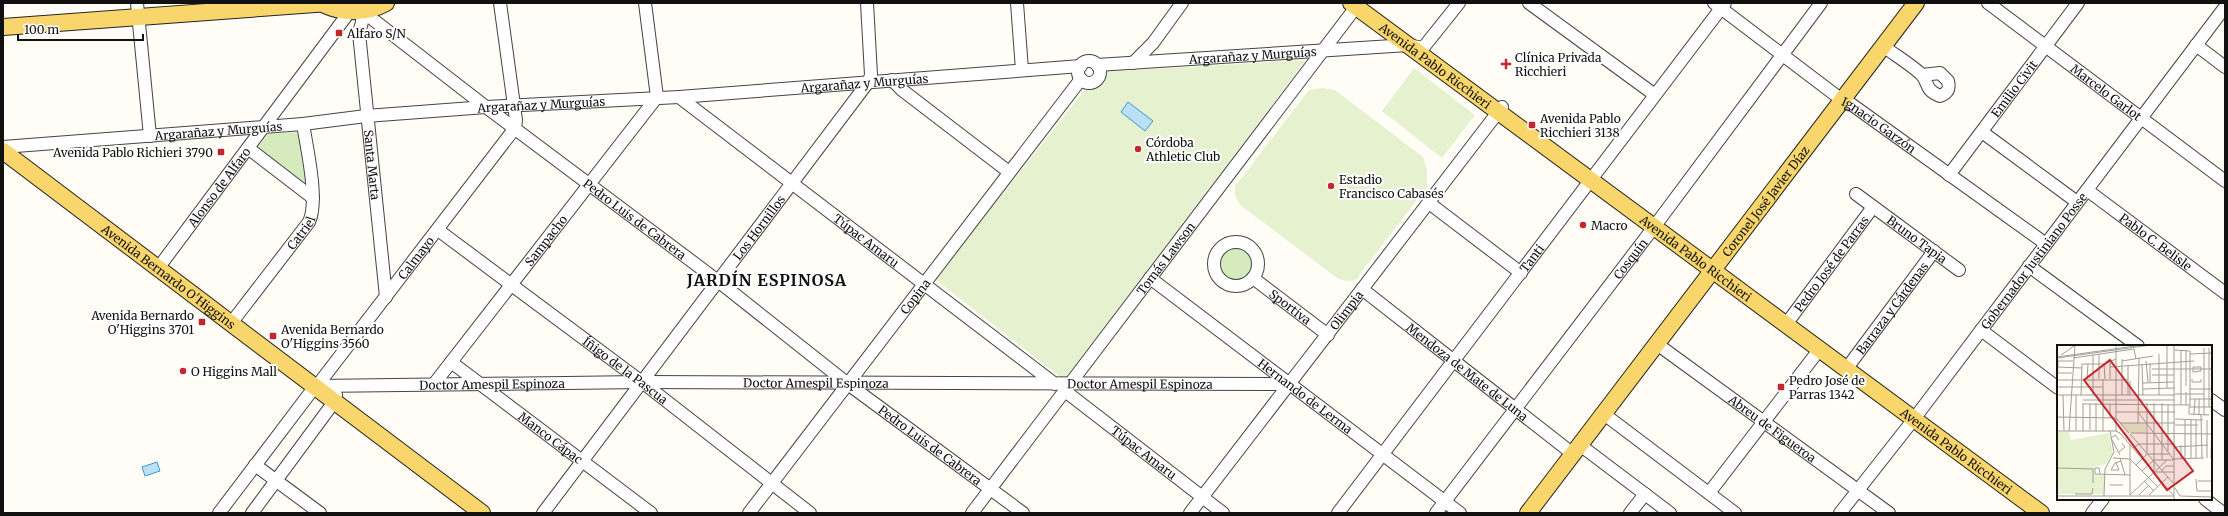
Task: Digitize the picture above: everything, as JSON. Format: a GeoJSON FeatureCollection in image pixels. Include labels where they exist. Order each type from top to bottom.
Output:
{"type":"FeatureCollection","features":[{"type":"Feature","properties":{"kind":"main road"},"geometry":{"type":"LineString","coordinates":[[3,27],[138,11],[327,4],[334,9],[356,7],[376,8],[386,3]]}},
{"type":"Feature","properties":{"kind":"main road","name":"Avenida Pablo Ricchieri"},"geometry":{"type":"LineString","coordinates":[[1357,4],[1656,225],[1850,364],[2041,513]]}},
{"type":"Feature","properties":{"kind":"main road","name":"Coronel José Javier Díaz"},"geometry":{"type":"LineString","coordinates":[[1528,513],[1883,46],[1910,5]]}},
{"type":"Feature","properties":{"kind":"main road","name":"Avenida Bernardo O'Higgins"},"geometry":{"type":"LineString","coordinates":[[3,151],[232,322],[313,390]]}},
{"type":"Feature","properties":{"kind":"main road","name":"Avenida Bernardo O'Higgins"},"geometry":{"type":"LineString","coordinates":[[3,163],[313,390],[334,402],[482,513]]}},
{"type":"Feature","properties":{"kind":"main road","name":"Avenida Pablo Ricchieri"},"geometry":{"type":"LineString","coordinates":[[1715,268],[1819,350],[2050,513]]}},
{"type":"Feature","properties":{"kind":"street"},"geometry":{"type":"LineString","coordinates":[[500,3],[516,120],[515,128]]}},
{"type":"Feature","properties":{"kind":"street"},"geometry":{"type":"LineString","coordinates":[[645,3],[657,98]]}},
{"type":"Feature","properties":{"kind":"street"},"geometry":{"type":"LineString","coordinates":[[867,3],[871,75],[869,82]]}},
{"type":"Feature","properties":{"kind":"street"},"geometry":{"type":"LineString","coordinates":[[1017,3],[1022,70]]}},
{"type":"Feature","properties":{"kind":"street"},"geometry":{"type":"LineString","coordinates":[[1133,63],[1153,43],[1182,3]]}},
{"type":"Feature","properties":{"kind":"street"},"geometry":{"type":"LineString","coordinates":[[1416,47],[1459,3]]}},
{"type":"Feature","properties":{"kind":"street"},"geometry":{"type":"LineString","coordinates":[[1529,3],[1655,95]]}},
{"type":"Feature","properties":{"kind":"street","name":"Cosquín"},"geometry":{"type":"LineString","coordinates":[[1436,513],[1656,225],[1821,3]]}},
{"type":"Feature","properties":{"kind":"street","name":"Marcelo Garlot"},"geometry":{"type":"LineString","coordinates":[[1988,3],[2225,181]]}},
{"type":"Feature","properties":{"kind":"street","name":"Emilio Civit"},"geometry":{"type":"LineString","coordinates":[[1949,174],[2078,3]]}},
{"type":"Feature","properties":{"kind":"street","name":"Tomás Lawson"},"geometry":{"type":"LineString","coordinates":[[972,513],[1357,4]]}},
{"type":"Feature","properties":{"kind":"street","name":"Tanti"},"geometry":{"type":"LineString","coordinates":[[1338,513],[1655,95],[1720,5]]}},
{"type":"Feature","properties":{"kind":"street","name":"Ignacio Garzón"},"geometry":{"type":"LineString","coordinates":[[1720,5],[1842,100],[1851,104],[2046,244]]}},
{"type":"Feature","properties":{"kind":"street","name":"Santa Marta"},"geometry":{"type":"LineString","coordinates":[[356,7],[353,24],[359,33],[366,116],[386,297]]}},
{"type":"Feature","properties":{"kind":"street","name":"Pedro Luis de Cabrera"},"geometry":{"type":"LineString","coordinates":[[356,7],[486,107],[718,281],[848,384],[1022,513]]}},
{"type":"Feature","properties":{"kind":"street","name":"Alonso de Alfaro"},"geometry":{"type":"LineString","coordinates":[[159,267],[356,7]]}},
{"type":"Feature","properties":{"kind":"street","name":"Gobernador Justiniano Posse"},"geometry":{"type":"LineString","coordinates":[[1840,513],[1916,417],[2225,7]]}},
{"type":"Feature","properties":{"kind":"street"},"geometry":{"type":"LineString","coordinates":[[138,11],[150,136]]}},
{"type":"Feature","properties":{"kind":"street"},"geometry":{"type":"LineString","coordinates":[[1152,62],[1151,48],[1153,43]]}},
{"type":"Feature","properties":{"kind":"street"},"geometry":{"type":"LineString","coordinates":[[2196,45],[2225,67]]}},
{"type":"Feature","properties":{"kind":"street"},"geometry":{"type":"LineString","coordinates":[[1883,46],[1922,75]]}},
{"type":"Feature","properties":{"kind":"street","name":"Argarañaz y Murguías"},"geometry":{"type":"LineString","coordinates":[[1097,65],[1416,47]]}},
{"type":"Feature","properties":{"kind":"street"},"geometry":{"type":"LineString","coordinates":[[1089,62],[1097,65],[1099,75],[1095,81],[1089,83],[1081,79],[1078,72],[1081,66],[1089,62]]}},
{"type":"Feature","properties":{"kind":"street","name":"Argarañaz y Murguías"},"geometry":{"type":"LineString","coordinates":[[3,147],[303,124],[366,116],[486,107],[514,107],[679,97],[1081,66]]}},
{"type":"Feature","properties":{"kind":"street","name":"Copina"},"geometry":{"type":"LineString","coordinates":[[749,513],[1081,79]]}},
{"type":"Feature","properties":{"kind":"street"},"geometry":{"type":"LineString","coordinates":[[892,80],[902,90],[1009,172]]}},
{"type":"Feature","properties":{"kind":"street","name":"Los Hornillos"},"geometry":{"type":"LineString","coordinates":[[542,513],[869,82]]}},
{"type":"Feature","properties":{"kind":"street","name":"Túpac Amaru"},"geometry":{"type":"LineString","coordinates":[[679,97],[1054,384]]}},
{"type":"Feature","properties":{"kind":"street","name":"Sampacho"},"geometry":{"type":"LineString","coordinates":[[434,384],[657,98]]}},
{"type":"Feature","properties":{"kind":"street","name":"Olimpia"},"geometry":{"type":"LineString","coordinates":[[1190,513],[1501,110]]}},
{"type":"Feature","properties":{"kind":"street","name":"Catriel"},"geometry":{"type":"LineString","coordinates":[[232,322],[309,222],[314,208],[303,124]]}},
{"type":"Feature","properties":{"kind":"street","name":"Calmayo"},"geometry":{"type":"LineString","coordinates":[[219,513],[515,128]]}},
{"type":"Feature","properties":{"kind":"street"},"geometry":{"type":"LineString","coordinates":[[1982,132],[2077,202]]}},
{"type":"Feature","properties":{"kind":"street"},"geometry":{"type":"LineString","coordinates":[[248,148],[313,198]]}},
{"type":"Feature","properties":{"kind":"street","name":"Pablo C. Belisle"},"geometry":{"type":"LineString","coordinates":[[2087,190],[2225,293]]}},
{"type":"Feature","properties":{"kind":"street","name":"Bruno Tapia"},"geometry":{"type":"LineString","coordinates":[[1856,194],[1959,270]]}},
{"type":"Feature","properties":{"kind":"street"},"geometry":{"type":"LineString","coordinates":[[1429,203],[1521,273]]}},
{"type":"Feature","properties":{"kind":"street","name":"Pedro José de Parras"},"geometry":{"type":"LineString","coordinates":[[1790,320],[1873,207]]}},
{"type":"Feature","properties":{"kind":"street","name":"Íñigo de la Pascua"},"geometry":{"type":"LineString","coordinates":[[438,230],[642,382],[810,513]]}},
{"type":"Feature","properties":{"kind":"street","name":"Barraza y Cárdenas"},"geometry":{"type":"LineString","coordinates":[[1850,364],[1934,252]]}},
{"type":"Feature","properties":{"kind":"street"},"geometry":{"type":"LineString","coordinates":[[2029,266],[2137,345]]}},
{"type":"Feature","properties":{"kind":"street","name":"Hernando de Lerma"},"geometry":{"type":"LineString","coordinates":[[1150,278],[1460,513]]}},
{"type":"Feature","properties":{"kind":"street","name":"Sportiva"},"geometry":{"type":"LineString","coordinates":[[1253,278],[1328,335]]}},
{"type":"Feature","properties":{"kind":"street","name":"Mendoza de Mate de Luna"},"geometry":{"type":"LineString","coordinates":[[1362,289],[1516,408],[1576,450],[1645,494],[1670,513]]}},
{"type":"Feature","properties":{"kind":"street"},"geometry":{"type":"LineString","coordinates":[[1981,330],[2057,387]]}},
{"type":"Feature","properties":{"kind":"street","name":"Abreu de Figueroa"},"geometry":{"type":"LineString","coordinates":[[1657,344],[1763,423],[1889,513]]}},
{"type":"Feature","properties":{"kind":"street"},"geometry":{"type":"LineString","coordinates":[[1709,493],[1819,350]]}},
{"type":"Feature","properties":{"kind":"street","name":"Manco Cápac"},"geometry":{"type":"LineString","coordinates":[[451,362],[651,513]]}},
{"type":"Feature","properties":{"kind":"street","name":"Doctor Amespil Espinoza"},"geometry":{"type":"LineString","coordinates":[[313,390],[342,385],[642,382],[1054,384],[1068,388],[1290,384]]}},
{"type":"Feature","properties":{"kind":"street"},"geometry":{"type":"LineString","coordinates":[[252,513],[334,402],[337,392],[342,385]]}},
{"type":"Feature","properties":{"kind":"street","name":"Túpac Amaru"},"geometry":{"type":"LineString","coordinates":[[1068,388],[1223,513]]}},
{"type":"Feature","properties":{"kind":"street"},"geometry":{"type":"LineString","coordinates":[[2212,401],[2225,410]]}},
{"type":"Feature","properties":{"kind":"street"},"geometry":{"type":"LineString","coordinates":[[1604,414],[1735,513]]}},
{"type":"Feature","properties":{"kind":"street"},"geometry":{"type":"LineString","coordinates":[[255,465],[320,513]]}},
{"type":"Feature","properties":{"kind":"street"},"geometry":{"type":"LineString","coordinates":[[1630,513],[1645,494]]}},
{"type":"Feature","properties":{"kind":"street"},"geometry":{"type":"LineString","coordinates":[[2092,513],[2102,500]]}},
{"type":"Feature","properties":{"kind":"street"},"geometry":{"type":"LineString","coordinates":[[2206,500],[2223,513]]}},
{"type":"Feature","properties":{"kind":"green space","name":"Córdoba Athletic Club"},"geometry":{"type":"Polygon","coordinates":[[[1306,60],[1064,380],[935,279],[1099,72],[1306,60]]]}},
{"type":"Feature","properties":{"kind":"green space"},"geometry":{"type":"Polygon","coordinates":[[[1414,68],[1475,115],[1442,158],[1382,111],[1414,68]]]}},
{"type":"Feature","properties":{"kind":"green space","name":"Estadio Francisco Cabasés"},"geometry":{"type":"Polygon","coordinates":[[[1323,88],[1335,90],[1423,157],[1427,170],[1427,187],[1359,275],[1359,278],[1351,281],[1337,278],[1240,205],[1235,195],[1235,185],[1309,90],[1323,88]]]}},
{"type":"Feature","properties":{"kind":"green space"},"geometry":{"type":"Polygon","coordinates":[[[299,132],[308,185],[305,185],[257,148],[268,134],[299,132]]]}},
{"type":"Feature","properties":{"kind":"green space"},"geometry":{"type":"Polygon","coordinates":[[[1236,247],[1242,248],[1248,252],[1252,258],[1252,270],[1248,276],[1242,280],[1236,281],[1230,280],[1224,276],[1220,270],[1219,264],[1220,258],[1224,252],[1230,248],[1236,247]]]}},
{"type":"Feature","properties":{"kind":"water"},"geometry":{"type":"Polygon","coordinates":[[[1128,102],[1153,121],[1145,131],[1121,112],[1128,102]]]}},
{"type":"Feature","properties":{"kind":"water"},"geometry":{"type":"Polygon","coordinates":[[[157,462],[160,471],[145,476],[142,467],[157,462]]]}},
{"type":"Feature","properties":{"kind":"place","name":"Alfaro S/N"},"geometry":{"type":"Point","coordinates":[339,33]}},
{"type":"Feature","properties":{"kind":"place","name":"Clínica Privada Ricchieri"},"geometry":{"type":"Point","coordinates":[1506,64]}},
{"type":"Feature","properties":{"kind":"place","name":"Avenida Pablo Ricchieri 3138"},"geometry":{"type":"Point","coordinates":[1532,125]}},
{"type":"Feature","properties":{"kind":"place","name":"Córdoba Athletic Club"},"geometry":{"type":"Point","coordinates":[1138,149]}},
{"type":"Feature","properties":{"kind":"place","name":"Avenida Pablo Richieri 3790"},"geometry":{"type":"Point","coordinates":[221,152]}},
{"type":"Feature","properties":{"kind":"place","name":"Estadio Francisco Cabasés"},"geometry":{"type":"Point","coordinates":[1331,186]}},
{"type":"Feature","properties":{"kind":"place","name":"Macro"},"geometry":{"type":"Point","coordinates":[1583,225]}},
{"type":"Feature","properties":{"kind":"place","name":"Avenida Bernardo O'Higgins 3701"},"geometry":{"type":"Point","coordinates":[202,322]}},
{"type":"Feature","properties":{"kind":"place","name":"Avenida Bernardo O'Higgins 3560"},"geometry":{"type":"Point","coordinates":[273,336]}},
{"type":"Feature","properties":{"kind":"place","name":"O Higgins Mall"},"geometry":{"type":"Point","coordinates":[183,371]}},
{"type":"Feature","properties":{"kind":"place","name":"Pedro José de Parras 1342"},"geometry":{"type":"Point","coordinates":[1781,387]}},
{"type":"Feature","properties":{"kind":"district","name":"JARDÍN ESPINOSA"},"geometry":{"type":"Point","coordinates":[767,280]}}]}
